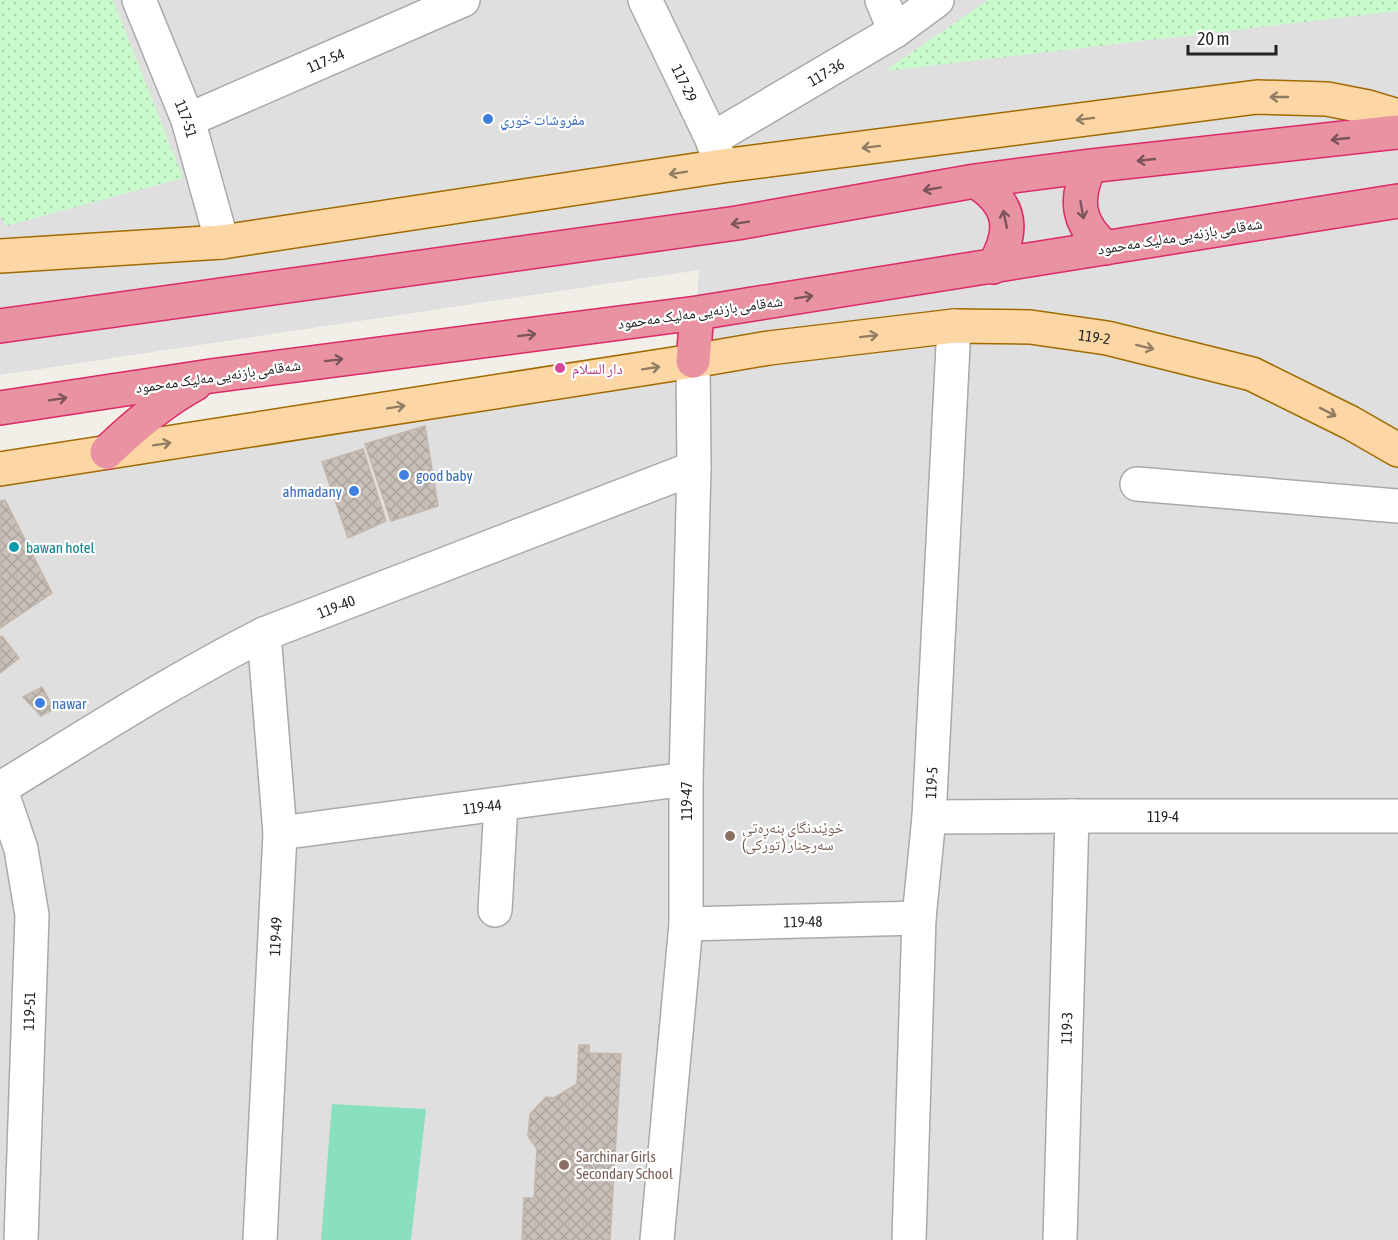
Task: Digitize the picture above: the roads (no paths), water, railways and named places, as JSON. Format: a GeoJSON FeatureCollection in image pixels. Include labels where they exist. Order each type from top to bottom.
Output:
{"type":"FeatureCollection","features":[{"type":"Feature","properties":{"kind":"highway"},"geometry":{"type":"LineString","coordinates":[[0,326],[726,225],[975,181],[1398,132]]}},
{"type":"Feature","properties":{"kind":"highway"},"geometry":{"type":"LineString","coordinates":[[1090,166],[1083,180],[1080,195],[1081,210],[1086,225],[1106,248]]}},
{"type":"Feature","properties":{"kind":"highway"},"geometry":{"type":"LineString","coordinates":[[975,181],[988,189],[998,200],[1005,213],[1006,242],[993,267]]}},
{"type":"Feature","properties":{"kind":"highway","name":"شەقامی بازنەیی مەلیک مەحمود"},"geometry":{"type":"LineString","coordinates":[[0,408],[211,376],[697,313],[1398,201]]}},
{"type":"Feature","properties":{"kind":"highway"},"geometry":{"type":"LineString","coordinates":[[693,361],[697,313]]}},
{"type":"Feature","properties":{"kind":"highway"},"geometry":{"type":"LineString","coordinates":[[107,452],[155,409],[182,391],[211,376]]}},
{"type":"Feature","properties":{"kind":"main road"},"geometry":{"type":"LineString","coordinates":[[0,256],[222,242],[717,152],[1257,97],[1328,99],[1368,106],[1398,116]]}},
{"type":"Feature","properties":{"kind":"main road","name":"119-2"},"geometry":{"type":"LineString","coordinates":[[0,469],[769,348],[954,326],[1030,327],[1107,338],[1252,374],[1351,423],[1398,450]]}},
{"type":"Feature","properties":{"kind":"street","name":"117-51"},"geometry":{"type":"LineString","coordinates":[[139,0],[189,120],[222,242]]}},
{"type":"Feature","properties":{"kind":"street","name":"117-54"},"geometry":{"type":"LineString","coordinates":[[189,120],[402,12],[463,0]]}},
{"type":"Feature","properties":{"kind":"street","name":"117-29"},"geometry":{"type":"LineString","coordinates":[[645,0],[717,152]]}},
{"type":"Feature","properties":{"kind":"street"},"geometry":{"type":"LineString","coordinates":[[882,0],[895,31]]}},
{"type":"Feature","properties":{"kind":"street","name":"117-36"},"geometry":{"type":"LineString","coordinates":[[717,152],[937,0]]}},
{"type":"Feature","properties":{"kind":"street","name":"119-5"},"geometry":{"type":"LineString","coordinates":[[909,1240],[919,918],[929,817],[954,326]]}},
{"type":"Feature","properties":{"kind":"street","name":"119-47"},"geometry":{"type":"LineString","coordinates":[[657,1240],[686,924],[686,779],[694,468],[693,361]]}},
{"type":"Feature","properties":{"kind":"street","name":"119-40"},"geometry":{"type":"LineString","coordinates":[[0,787],[170,685],[264,634],[694,468]]}},
{"type":"Feature","properties":{"kind":"street"},"geometry":{"type":"LineString","coordinates":[[1137,484],[1398,506]]}},
{"type":"Feature","properties":{"kind":"street","name":"119-49"},"geometry":{"type":"LineString","coordinates":[[260,1240],[280,833],[264,634]]}},
{"type":"Feature","properties":{"kind":"street","name":"119-44"},"geometry":{"type":"LineString","coordinates":[[280,833],[686,779]]}},
{"type":"Feature","properties":{"kind":"street","name":"119-51"},"geometry":{"type":"LineString","coordinates":[[0,787],[21,849],[32,915],[21,1240]]}},
{"type":"Feature","properties":{"kind":"street"},"geometry":{"type":"LineString","coordinates":[[495,910],[501,804]]}},
{"type":"Feature","properties":{"kind":"street","name":"119-3"},"geometry":{"type":"LineString","coordinates":[[1060,1240],[1072,816]]}},
{"type":"Feature","properties":{"kind":"street","name":"119-4"},"geometry":{"type":"LineString","coordinates":[[929,817],[1398,816]]}},
{"type":"Feature","properties":{"kind":"street","name":"119-48"},"geometry":{"type":"LineString","coordinates":[[686,924],[919,918]]}},
{"type":"Feature","properties":{"kind":"place","name":"مفروشات خوري"},"geometry":{"type":"Point","coordinates":[488,119]}},
{"type":"Feature","properties":{"kind":"place","name":"دار السلام"},"geometry":{"type":"Point","coordinates":[560,368]}},
{"type":"Feature","properties":{"kind":"place","name":"good baby"},"geometry":{"type":"Point","coordinates":[404,475]}},
{"type":"Feature","properties":{"kind":"place","name":"ahmadany"},"geometry":{"type":"Point","coordinates":[354,491]}},
{"type":"Feature","properties":{"kind":"place","name":"bawan hotel"},"geometry":{"type":"Point","coordinates":[14,547]}},
{"type":"Feature","properties":{"kind":"place","name":"nawar"},"geometry":{"type":"Point","coordinates":[40,703]}},
{"type":"Feature","properties":{"kind":"place","name":"خوێندنگای بنەڕەتی سەرچنار ( تورکی)"},"geometry":{"type":"Point","coordinates":[730,836]}},
{"type":"Feature","properties":{"kind":"place","name":"Sarchinar Girls Secondary School"},"geometry":{"type":"Point","coordinates":[564,1165]}}]}
